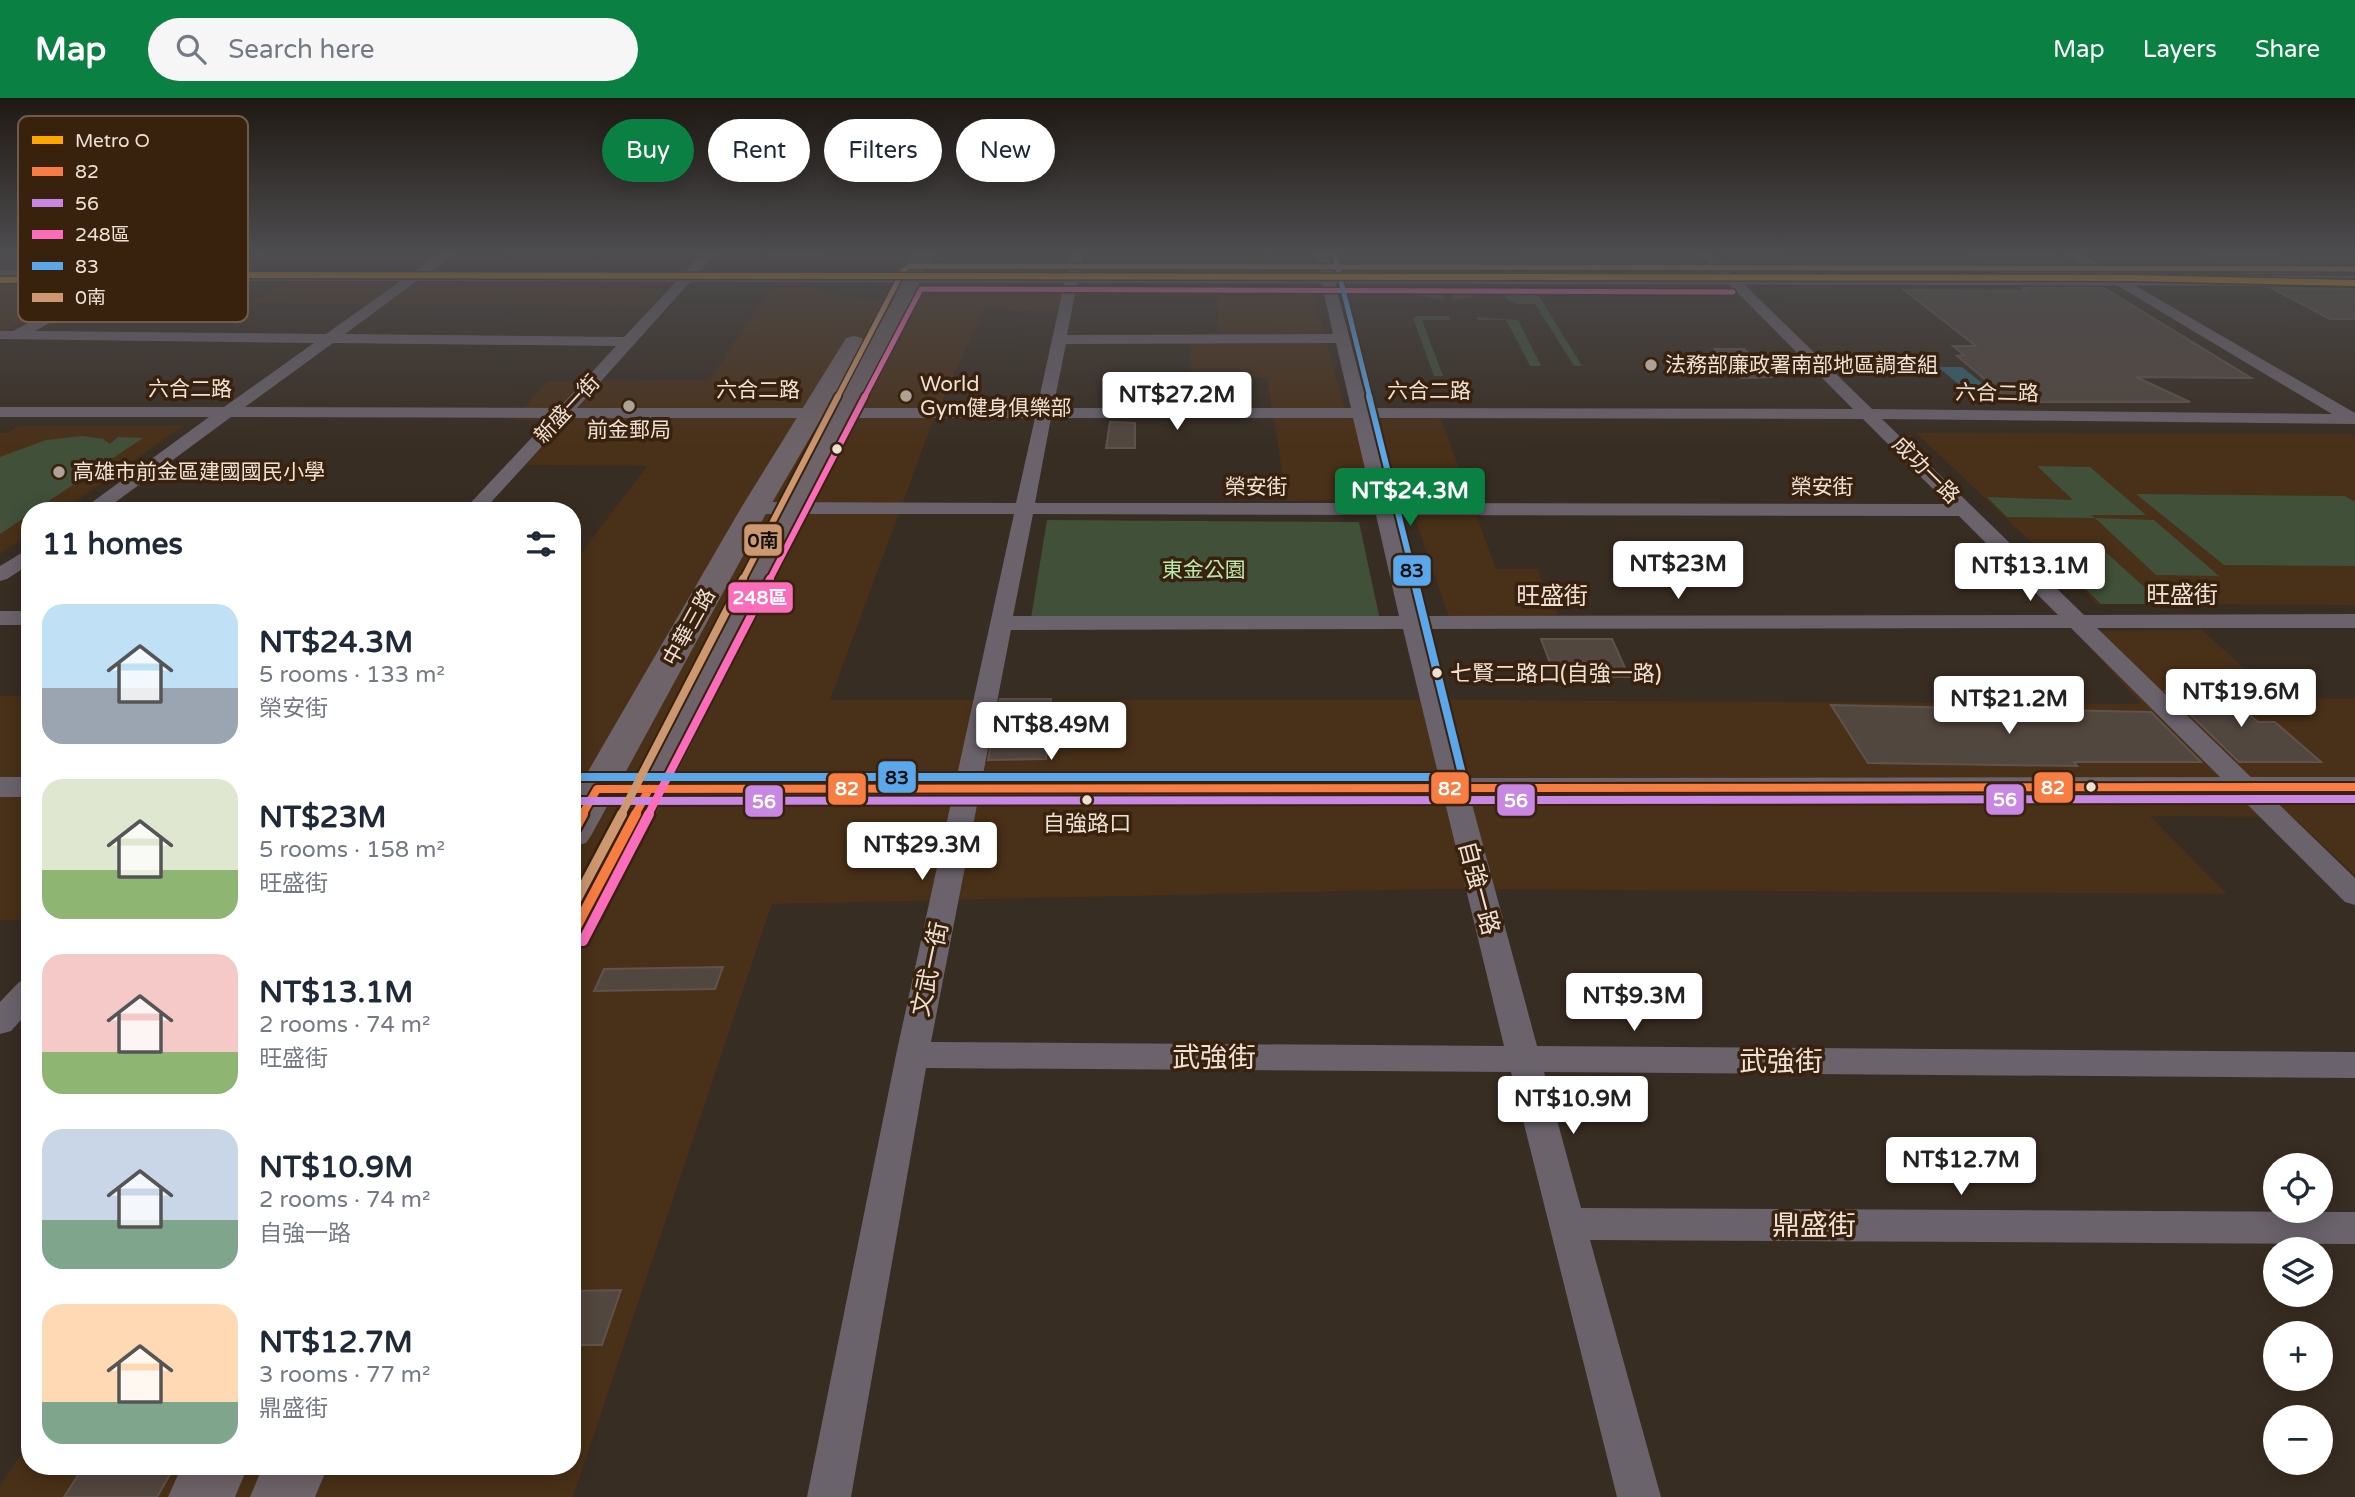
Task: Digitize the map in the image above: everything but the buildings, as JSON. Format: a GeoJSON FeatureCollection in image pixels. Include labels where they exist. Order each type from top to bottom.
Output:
{"type":"FeatureCollection","features":[{"type":"Feature","properties":{"kind":"main road","name":"中華三路"},"geometry":{"type":"LineString","coordinates":[[585,789],[630,736],[810,413],[874,318]]}},
{"type":"Feature","properties":{"kind":"main road","name":"中華三路"},"geometry":{"type":"LineString","coordinates":[[581,917],[791,508],[844,413],[886,318]]}},
{"type":"Feature","properties":{"kind":"main road"},"geometry":{"type":"LineString","coordinates":[[200,1497],[212,1475]]}},
{"type":"Feature","properties":{"kind":"main road"},"geometry":{"type":"LineString","coordinates":[[282,1497],[293,1475]]}},
{"type":"Feature","properties":{"kind":"street"},"geometry":{"type":"LineString","coordinates":[[102,502],[359,318]]}},
{"type":"Feature","properties":{"kind":"street","name":"新盛一街"},"geometry":{"type":"LineString","coordinates":[[481,502],[651,318]]}},
{"type":"Feature","properties":{"kind":"street","name":"文武一街"},"geometry":{"type":"LineString","coordinates":[[829,1497],[912,1055],[1064,318]]}},
{"type":"Feature","properties":{"kind":"street","name":"自強一路"},"geometry":{"type":"LineString","coordinates":[[1337,318],[1453,789],[1639,1497]]}},
{"type":"Feature","properties":{"kind":"street","name":"成功一路"},"geometry":{"type":"LineString","coordinates":[[1772,318],[2355,895]]}},
{"type":"Feature","properties":{"kind":"street"},"geometry":{"type":"LineString","coordinates":[[2182,318],[2355,419]]}},
{"type":"Feature","properties":{"kind":"street"},"geometry":{"type":"LineString","coordinates":[[0,344],[8,335],[34,322]]}},
{"type":"Feature","properties":{"kind":"street"},"geometry":{"type":"LineString","coordinates":[[8,335],[629,342]]}},
{"type":"Feature","properties":{"kind":"street"},"geometry":{"type":"LineString","coordinates":[[1059,340],[1342,338]]}},
{"type":"Feature","properties":{"kind":"street","name":"六合二路"},"geometry":{"type":"LineString","coordinates":[[0,412],[1869,414],[2355,419]]}},
{"type":"Feature","properties":{"kind":"street","name":"榮安街"},"geometry":{"type":"LineString","coordinates":[[755,508],[1966,510]]}},
{"type":"Feature","properties":{"kind":"street"},"geometry":{"type":"LineString","coordinates":[[0,575],[21,560]]}},
{"type":"Feature","properties":{"kind":"street"},"geometry":{"type":"LineString","coordinates":[[0,618],[21,618]]}},
{"type":"Feature","properties":{"kind":"street","name":"旺盛街"},"geometry":{"type":"LineString","coordinates":[[1001,623],[2355,621]]}},
{"type":"Feature","properties":{"kind":"street"},"geometry":{"type":"LineString","coordinates":[[0,787],[21,787]]}},
{"type":"Feature","properties":{"kind":"street"},"geometry":{"type":"LineString","coordinates":[[585,789],[2355,788]]}},
{"type":"Feature","properties":{"kind":"street"},"geometry":{"type":"LineString","coordinates":[[0,1023],[21,1000]]}},
{"type":"Feature","properties":{"kind":"street","name":"武強街"},"geometry":{"type":"LineString","coordinates":[[912,1055],[2355,1065]]}},
{"type":"Feature","properties":{"kind":"street","name":"鼎盛街"},"geometry":{"type":"LineString","coordinates":[[1568,1224],[2355,1228]]}},
{"type":"Feature","properties":{"kind":"shaded area"},"geometry":{"type":"Polygon","coordinates":[[[0,318],[18,318],[18,322],[23,322],[0,334],[0,318]]]}},
{"type":"Feature","properties":{"kind":"shaded area"},"geometry":{"type":"Polygon","coordinates":[[[751,318],[980,318],[934,418],[830,700],[2141,704],[2075,631],[2202,630],[2277,698],[2355,699],[2355,875],[2293,817],[2150,816],[2227,894],[1440,889],[772,904],[581,1473],[581,553],[647,466],[526,465],[566,421],[512,420],[548,381],[709,380],[751,318]]]}},
{"type":"Feature","properties":{"kind":"shaded area"},"geometry":{"type":"Polygon","coordinates":[[[1218,318],[1320,318],[1348,419],[1441,419],[1496,569],[1537,569],[1558,615],[1449,617],[1408,499],[1287,501],[1267,378],[1191,378],[1190,336],[1219,336],[1218,318]]]}},
{"type":"Feature","properties":{"kind":"shaded area","name":"高雄市前金區建國國民小學"},"geometry":{"type":"Polygon","coordinates":[[[18,426],[183,426],[75,502],[21,502],[21,539],[0,554],[0,433],[7,433],[18,426]]]}},
{"type":"Feature","properties":{"kind":"shaded area"},"geometry":{"type":"Polygon","coordinates":[[[1916,433],[2351,434],[2355,437],[2355,605],[2097,604],[1916,433]]]}},
{"type":"Feature","properties":{"kind":"shaded area"},"geometry":{"type":"Polygon","coordinates":[[[0,696],[21,696],[21,920],[0,920],[0,696]]]}},
{"type":"Feature","properties":{"kind":"shaded area"},"geometry":{"type":"Polygon","coordinates":[[[21,1455],[21,1475],[580,1475],[573,1497],[0,1497],[0,1485],[21,1455]]]}},
{"type":"Feature","properties":{"kind":"green space"},"geometry":{"type":"Polygon","coordinates":[[[1413,318],[1450,318],[1422,320],[1443,376],[1434,376],[1413,318]]]}},
{"type":"Feature","properties":{"kind":"green space"},"geometry":{"type":"Polygon","coordinates":[[[1477,318],[1518,320],[1541,366],[1530,366],[1506,320],[1477,318]]]}},
{"type":"Feature","properties":{"kind":"green space"},"geometry":{"type":"Polygon","coordinates":[[[1544,318],[1553,318],[1582,366],[1574,366],[1544,318]]]}},
{"type":"Feature","properties":{"kind":"green space"},"geometry":{"type":"Polygon","coordinates":[[[83,436],[103,439],[110,444],[118,437],[143,438],[47,502],[21,502],[21,520],[0,534],[0,457],[46,440],[83,436]]]}},
{"type":"Feature","properties":{"kind":"green space"},"geometry":{"type":"Polygon","coordinates":[[[2037,466],[2090,467],[2146,515],[2091,515],[2095,518],[2007,517],[1987,497],[2073,500],[2037,466]]]}},
{"type":"Feature","properties":{"kind":"green space"},"geometry":{"type":"Polygon","coordinates":[[[2136,494],[2345,496],[2355,502],[2355,566],[2224,565],[2136,494]]]}},
{"type":"Feature","properties":{"kind":"green space"},"geometry":{"type":"Polygon","coordinates":[[[2095,518],[2154,520],[2219,576],[2156,575],[2095,518]]]}},
{"type":"Feature","properties":{"kind":"green space","name":"東金公園"},"geometry":{"type":"Polygon","coordinates":[[[1047,520],[1359,522],[1380,620],[1031,618],[1047,520]]]}},
{"type":"Feature","properties":{"kind":"green space"},"geometry":{"type":"Polygon","coordinates":[[[2041,546],[2100,547],[2163,604],[2101,604],[2041,546]]]}},
{"type":"Feature","properties":{"kind":"water"},"geometry":{"type":"Polygon","coordinates":[[[1938,367],[1962,367],[1993,392],[1968,392],[1938,367]]]}},
{"type":"Feature","properties":{"kind":"transit line","name":"0南"},"geometry":{"type":"LineString","coordinates":[[581,891],[878,318]]}},
{"type":"Feature","properties":{"kind":"transit line","name":"248區"},"geometry":{"type":"LineString","coordinates":[[583,941],[906,318]]}},
{"type":"Feature","properties":{"kind":"transit line","name":"83"},"geometry":{"type":"LineString","coordinates":[[1350,318],[1465,786]]}},
{"type":"Feature","properties":{"kind":"transit line","name":"83"},"geometry":{"type":"LineString","coordinates":[[581,777],[1453,777]]}},
{"type":"Feature","properties":{"kind":"transit line","name":"82"},"geometry":{"type":"LineString","coordinates":[[581,818],[597,789],[2355,787]]}},
{"type":"Feature","properties":{"kind":"transit line","name":"82"},"geometry":{"type":"LineString","coordinates":[[581,918],[649,789]]}},
{"type":"Feature","properties":{"kind":"transit line","name":"56"},"geometry":{"type":"LineString","coordinates":[[581,801],[2355,799]]}},
{"type":"Feature","properties":{"kind":"place","name":"法務部廉政署南部地區調查組"},"geometry":{"type":"Point","coordinates":[1651,365]}},
{"type":"Feature","properties":{"kind":"place","name":"World Gym健身俱樂部"},"geometry":{"type":"Point","coordinates":[906,396]}},
{"type":"Feature","properties":{"kind":"place","name":"前金郵局"},"geometry":{"type":"Point","coordinates":[629,406]}},
{"type":"Feature","properties":{"kind":"place","name":"高雄市前金區建國國民小學"},"geometry":{"type":"Point","coordinates":[59,472]}},
{"type":"Feature","properties":{"kind":"place","name":"七賢二路口(自強一路)"},"geometry":{"type":"Point","coordinates":[1437,673]}},
{"type":"Feature","properties":{"kind":"place","name":"自強路口"},"geometry":{"type":"Point","coordinates":[1087,800]}}]}
